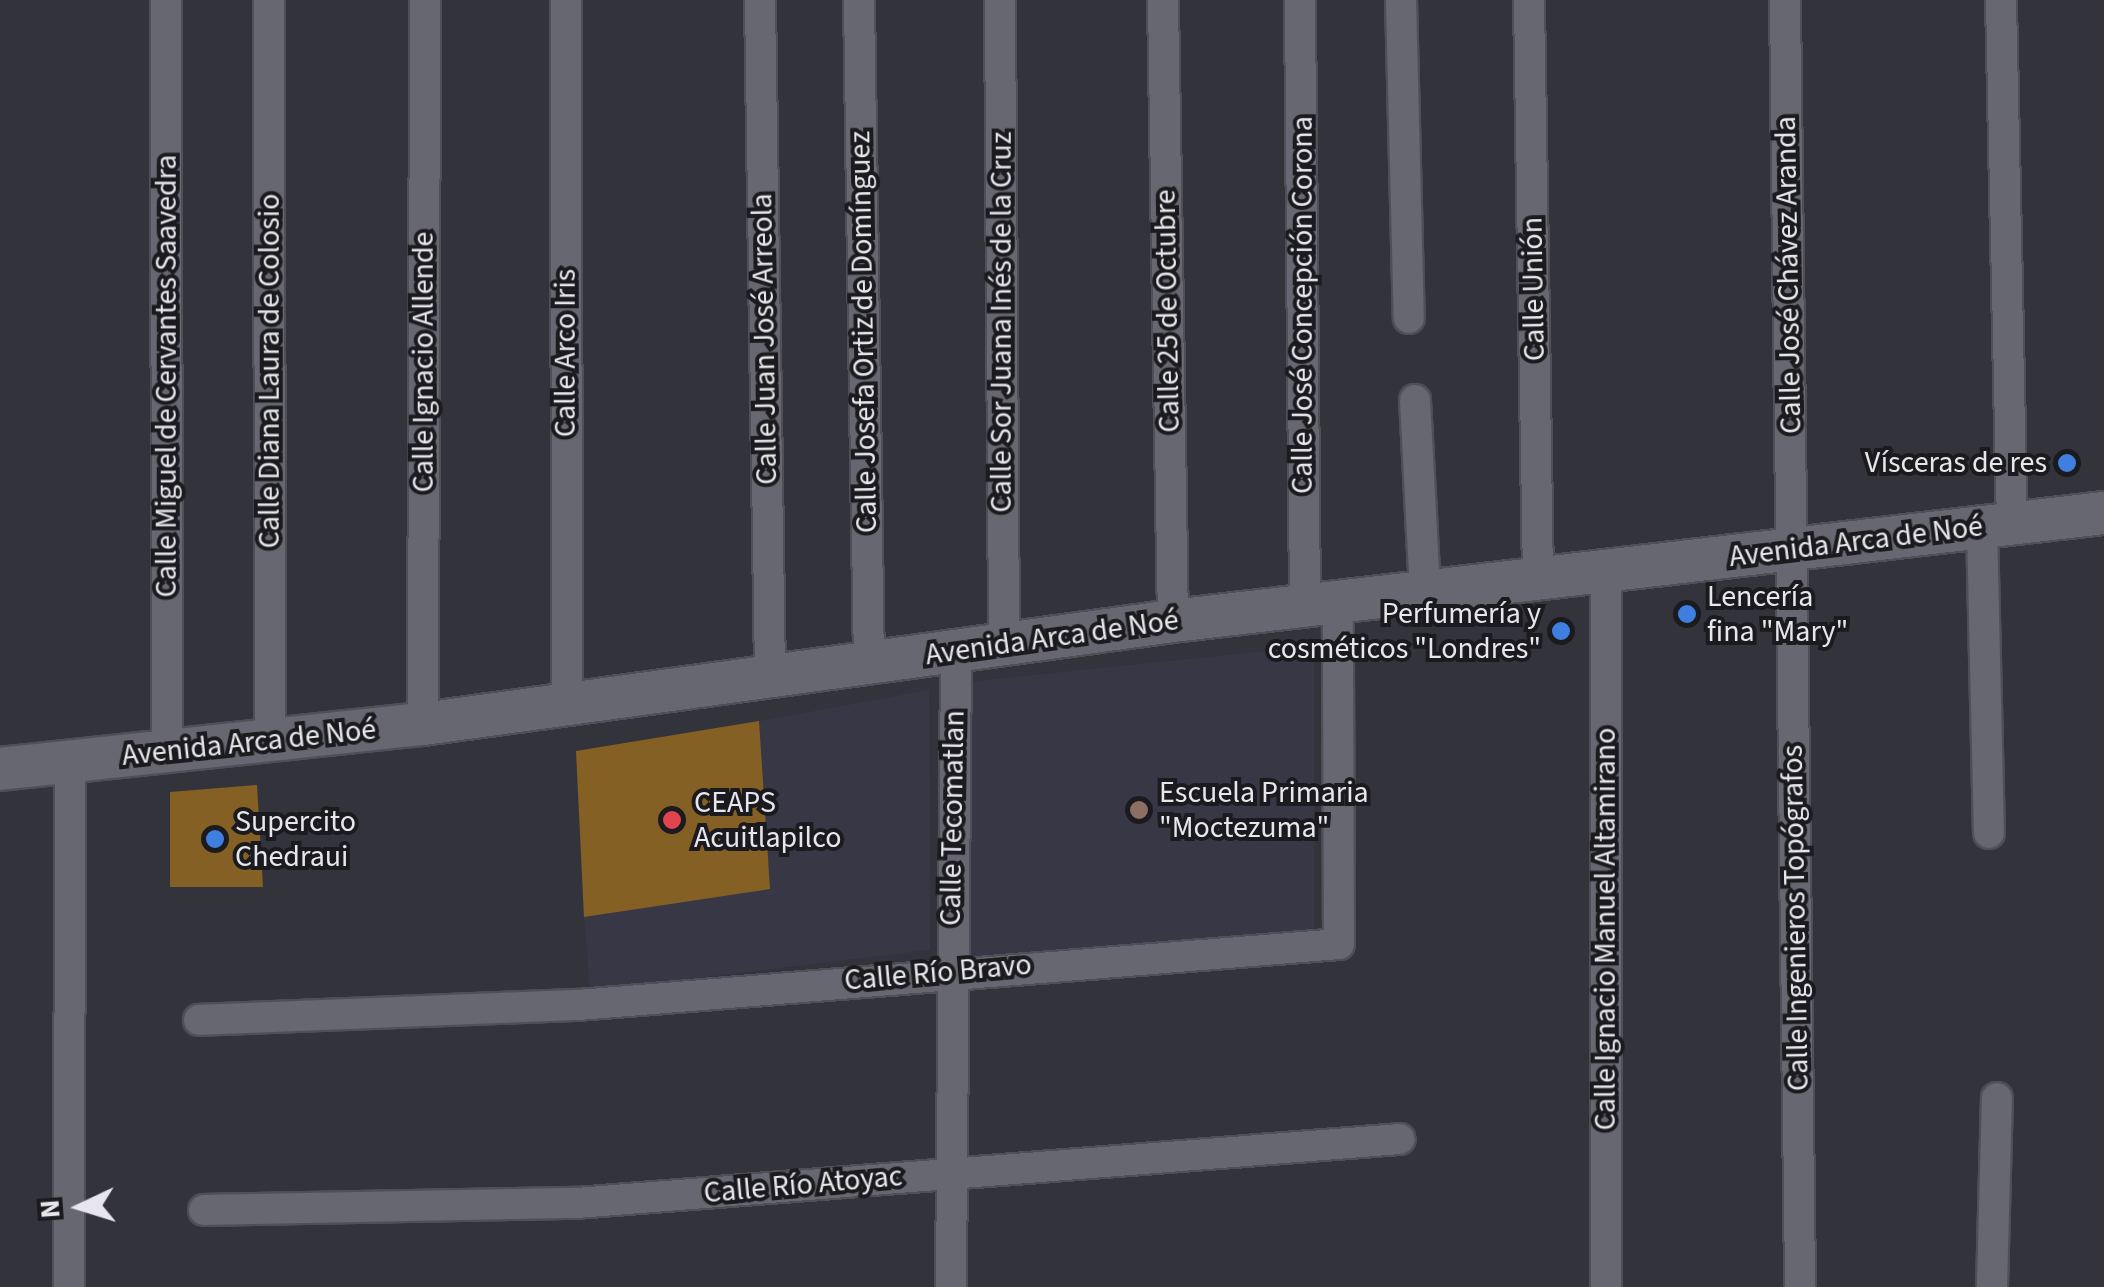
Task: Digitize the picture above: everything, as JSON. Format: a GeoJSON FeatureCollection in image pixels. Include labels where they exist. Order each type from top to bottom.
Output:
{"type":"FeatureCollection","features":[{"type":"Feature","properties":{"kind":"main road","name":"Avenida Arca de Noé"},"geometry":{"type":"LineString","coordinates":[[0,769],[423,724],[1173,622],[2104,513]]}},
{"type":"Feature","properties":{"kind":"street","name":"Calle Miguel de Cervantes Saavedra"},"geometry":{"type":"LineString","coordinates":[[166,0],[167,752]]}},
{"type":"Feature","properties":{"kind":"street","name":"Calle Diana Laura de Colosio"},"geometry":{"type":"LineString","coordinates":[[269,0],[270,741]]}},
{"type":"Feature","properties":{"kind":"street","name":"Calle Ignacio Allende"},"geometry":{"type":"LineString","coordinates":[[423,724],[425,0]]}},
{"type":"Feature","properties":{"kind":"street","name":"Calle Arco Iris"},"geometry":{"type":"LineString","coordinates":[[566,0],[567,706]]}},
{"type":"Feature","properties":{"kind":"street","name":"Calle Juan José Arreola"},"geometry":{"type":"LineString","coordinates":[[760,0],[770,678]]}},
{"type":"Feature","properties":{"kind":"street","name":"Calle Josefa Ortiz de Domínguez"},"geometry":{"type":"LineString","coordinates":[[859,0],[869,664]]}},
{"type":"Feature","properties":{"kind":"street","name":"Calle Sor Juana Inés de la Cruz"},"geometry":{"type":"LineString","coordinates":[[1000,0],[1004,644]]}},
{"type":"Feature","properties":{"kind":"street","name":"Calle 25 de Octubre"},"geometry":{"type":"LineString","coordinates":[[1163,0],[1173,622]]}},
{"type":"Feature","properties":{"kind":"street","name":"Calle José Concepción Corona"},"geometry":{"type":"LineString","coordinates":[[1300,0],[1321,607]]}},
{"type":"Feature","properties":{"kind":"street"},"geometry":{"type":"LineString","coordinates":[[1401,0],[1409,318]]}},
{"type":"Feature","properties":{"kind":"street","name":"Calle Unión"},"geometry":{"type":"LineString","coordinates":[[1529,0],[1538,577]]}},
{"type":"Feature","properties":{"kind":"street","name":"Calle José Chávez Aranda"},"geometry":{"type":"LineString","coordinates":[[1785,0],[1793,549]]}},
{"type":"Feature","properties":{"kind":"street"},"geometry":{"type":"LineString","coordinates":[[1989,834],[1997,526],[2001,0]]}},
{"type":"Feature","properties":{"kind":"street"},"geometry":{"type":"LineString","coordinates":[[1414,400],[1425,594]]}},
{"type":"Feature","properties":{"kind":"street","name":"Calle Ingenieros Topógrafos"},"geometry":{"type":"LineString","coordinates":[[1793,549],[1800,1287]]}},
{"type":"Feature","properties":{"kind":"street","name":"Calle Ignacio Manuel Altamirano"},"geometry":{"type":"LineString","coordinates":[[1606,571],[1606,1287]]}},
{"type":"Feature","properties":{"kind":"street","name":"Calle Río Bravo"},"geometry":{"type":"LineString","coordinates":[[199,1020],[578,1005],[949,972],[1339,944],[1321,607]]}},
{"type":"Feature","properties":{"kind":"street","name":"Calle Tecomatlan"},"geometry":{"type":"LineString","coordinates":[[950,1287],[949,972],[956,650]]}},
{"type":"Feature","properties":{"kind":"street"},"geometry":{"type":"LineString","coordinates":[[70,763],[70,1287]]}},
{"type":"Feature","properties":{"kind":"street"},"geometry":{"type":"LineString","coordinates":[[1992,1287],[1998,1098]]}},
{"type":"Feature","properties":{"kind":"street","name":"Calle Río Atoyac"},"geometry":{"type":"LineString","coordinates":[[204,1210],[576,1203],[1400,1140]]}},
{"type":"Feature","properties":{"kind":"shaded area","name":"Escuela Primaria \"Moctezuma\""},"geometry":{"type":"Polygon","coordinates":[[[1314,646],[1314,937],[960,962],[966,682],[1314,646]]]}},
{"type":"Feature","properties":{"kind":"shaded area"},"geometry":{"type":"Polygon","coordinates":[[[929,690],[930,950],[590,991],[584,917],[769,889],[759,721],[929,690]]]}},
{"type":"Feature","properties":{"kind":"building","name":"CEAPS Acuitlapilco"},"geometry":{"type":"Polygon","coordinates":[[[759,721],[770,889],[584,917],[576,751],[759,721]]]}},
{"type":"Feature","properties":{"kind":"building","name":"Supercito Chedraui"},"geometry":{"type":"Polygon","coordinates":[[[257,785],[263,887],[170,887],[170,792],[257,785]]]}},
{"type":"Feature","properties":{"kind":"place","name":"Vísceras de res"},"geometry":{"type":"Point","coordinates":[2067,463]}},
{"type":"Feature","properties":{"kind":"place","name":"Lencería fina \"Mary\""},"geometry":{"type":"Point","coordinates":[1687,614]}},
{"type":"Feature","properties":{"kind":"place","name":"Perfumería y cosméticos \"Londres\""},"geometry":{"type":"Point","coordinates":[1561,631]}},
{"type":"Feature","properties":{"kind":"place","name":"Escuela Primaria \"Moctezuma\""},"geometry":{"type":"Point","coordinates":[1139,810]}},
{"type":"Feature","properties":{"kind":"place","name":"CEAPS Acuitlapilco"},"geometry":{"type":"Point","coordinates":[672,820]}},
{"type":"Feature","properties":{"kind":"place","name":"Supercito Chedraui"},"geometry":{"type":"Point","coordinates":[215,839]}}]}
